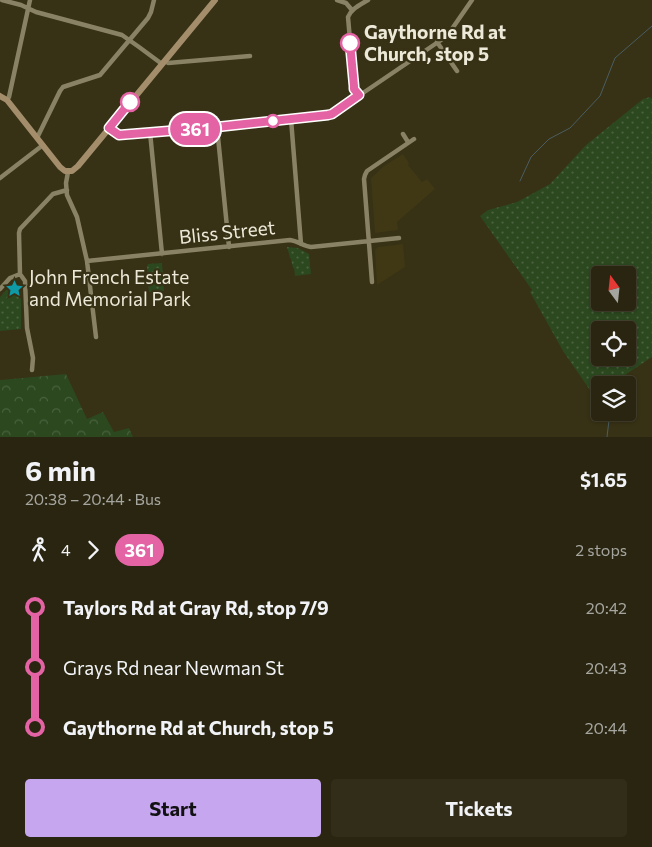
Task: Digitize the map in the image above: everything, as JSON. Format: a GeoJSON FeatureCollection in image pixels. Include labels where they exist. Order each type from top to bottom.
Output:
{"type":"FeatureCollection","features":[{"type":"Feature","properties":{"kind":"street"},"geometry":{"type":"LineString","coordinates":[[2,0],[36,12],[113,32],[130,40],[163,62],[250,56]]}},
{"type":"Feature","properties":{"kind":"street"},"geometry":{"type":"LineString","coordinates":[[8,100],[30,0]]}},
{"type":"Feature","properties":{"kind":"street"},"geometry":{"type":"LineString","coordinates":[[37,138],[60,90],[63,87],[100,75],[150,15],[154,0]]}},
{"type":"Feature","properties":{"kind":"street"},"geometry":{"type":"LineString","coordinates":[[68,172],[78,166],[215,0]]}},
{"type":"Feature","properties":{"kind":"street"},"geometry":{"type":"LineString","coordinates":[[337,0],[346,2],[352,10]]}},
{"type":"Feature","properties":{"kind":"street"},"geometry":{"type":"LineString","coordinates":[[359,95],[354,89],[348,14],[368,0]]}},
{"type":"Feature","properties":{"kind":"street"},"geometry":{"type":"LineString","coordinates":[[109,128],[119,135],[217,127],[332,114],[447,36],[472,0]]}},
{"type":"Feature","properties":{"kind":"street"},"geometry":{"type":"LineString","coordinates":[[437,42],[457,71]]}},
{"type":"Feature","properties":{"kind":"street"},"geometry":{"type":"LineString","coordinates":[[0,96],[8,100],[60,167],[68,172]]}},
{"type":"Feature","properties":{"kind":"street"},"geometry":{"type":"LineString","coordinates":[[290,119],[301,244]]}},
{"type":"Feature","properties":{"kind":"street"},"geometry":{"type":"LineString","coordinates":[[217,127],[229,247]]}},
{"type":"Feature","properties":{"kind":"street"},"geometry":{"type":"LineString","coordinates":[[150,132],[162,254]]}},
{"type":"Feature","properties":{"kind":"street"},"geometry":{"type":"LineString","coordinates":[[404,134],[408,142]]}},
{"type":"Feature","properties":{"kind":"street"},"geometry":{"type":"LineString","coordinates":[[372,282],[365,175],[414,139]]}},
{"type":"Feature","properties":{"kind":"street"},"geometry":{"type":"LineString","coordinates":[[0,178],[43,145]]}},
{"type":"Feature","properties":{"kind":"street"},"geometry":{"type":"LineString","coordinates":[[68,172],[66,180],[68,197],[77,217],[87,261],[96,337]]}},
{"type":"Feature","properties":{"kind":"street"},"geometry":{"type":"LineString","coordinates":[[32,370],[33,358],[28,328],[26,281],[20,274],[18,237],[20,229],[53,194],[67,190]]}},
{"type":"Feature","properties":{"kind":"street","name":"Bliss Street"},"geometry":{"type":"LineString","coordinates":[[87,261],[290,240],[311,248],[399,238]]}},
{"type":"Feature","properties":{"kind":"street"},"geometry":{"type":"LineString","coordinates":[[0,289],[10,278],[20,274]]}},
{"type":"Feature","properties":{"kind":"shaded area"},"geometry":{"type":"Polygon","coordinates":[[[403,154],[409,163],[408,165],[422,182],[427,179],[435,189],[397,222],[398,230],[375,233],[371,178],[384,166],[403,154]]]}},
{"type":"Feature","properties":{"kind":"shaded area"},"geometry":{"type":"Polygon","coordinates":[[[403,244],[405,267],[377,285],[375,250],[378,247],[403,244]]]}},
{"type":"Feature","properties":{"kind":"green space"},"geometry":{"type":"Polygon","coordinates":[[[650,97],[652,99],[652,357],[624,376],[591,376],[591,392],[563,351],[530,292],[532,290],[480,216],[488,210],[517,202],[550,184],[586,145],[643,99],[650,97]]]}},
{"type":"Feature","properties":{"kind":"green space"},"geometry":{"type":"Polygon","coordinates":[[[287,247],[298,248],[309,254],[311,274],[295,276],[287,247]]]}},
{"type":"Feature","properties":{"kind":"green space"},"geometry":{"type":"Polygon","coordinates":[[[162,263],[164,291],[149,292],[148,264],[162,263]]]}},
{"type":"Feature","properties":{"kind":"green space"},"geometry":{"type":"Polygon","coordinates":[[[15,287],[21,292],[21,329],[0,331],[0,297],[7,289],[15,287]]]}},
{"type":"Feature","properties":{"kind":"green space"},"geometry":{"type":"Polygon","coordinates":[[[66,374],[87,419],[103,412],[114,432],[129,428],[133,437],[0,437],[0,380],[66,374]]]}},
{"type":"Feature","properties":{"kind":"waterway"},"geometry":{"type":"LineString","coordinates":[[520,181],[531,157],[549,139],[570,128],[600,96],[615,58],[652,26]]}},
{"type":"Feature","properties":{"kind":"waterway"},"geometry":{"type":"LineString","coordinates":[[607,437],[609,421]]}},
{"type":"Feature","properties":{"kind":"bus line","name":"361"},"geometry":{"type":"LineString","coordinates":[[130,102],[109,128],[116,134],[217,127],[332,114],[359,95],[354,89],[350,43]]}},
{"type":"Feature","properties":{"kind":"place","name":"Gaythorne Rd at Church, stop 5"},"geometry":{"type":"Point","coordinates":[350,43]}},
{"type":"Feature","properties":{"kind":"place","name":"John French Estate and Memorial Park"},"geometry":{"type":"Point","coordinates":[15,288]}}]}
